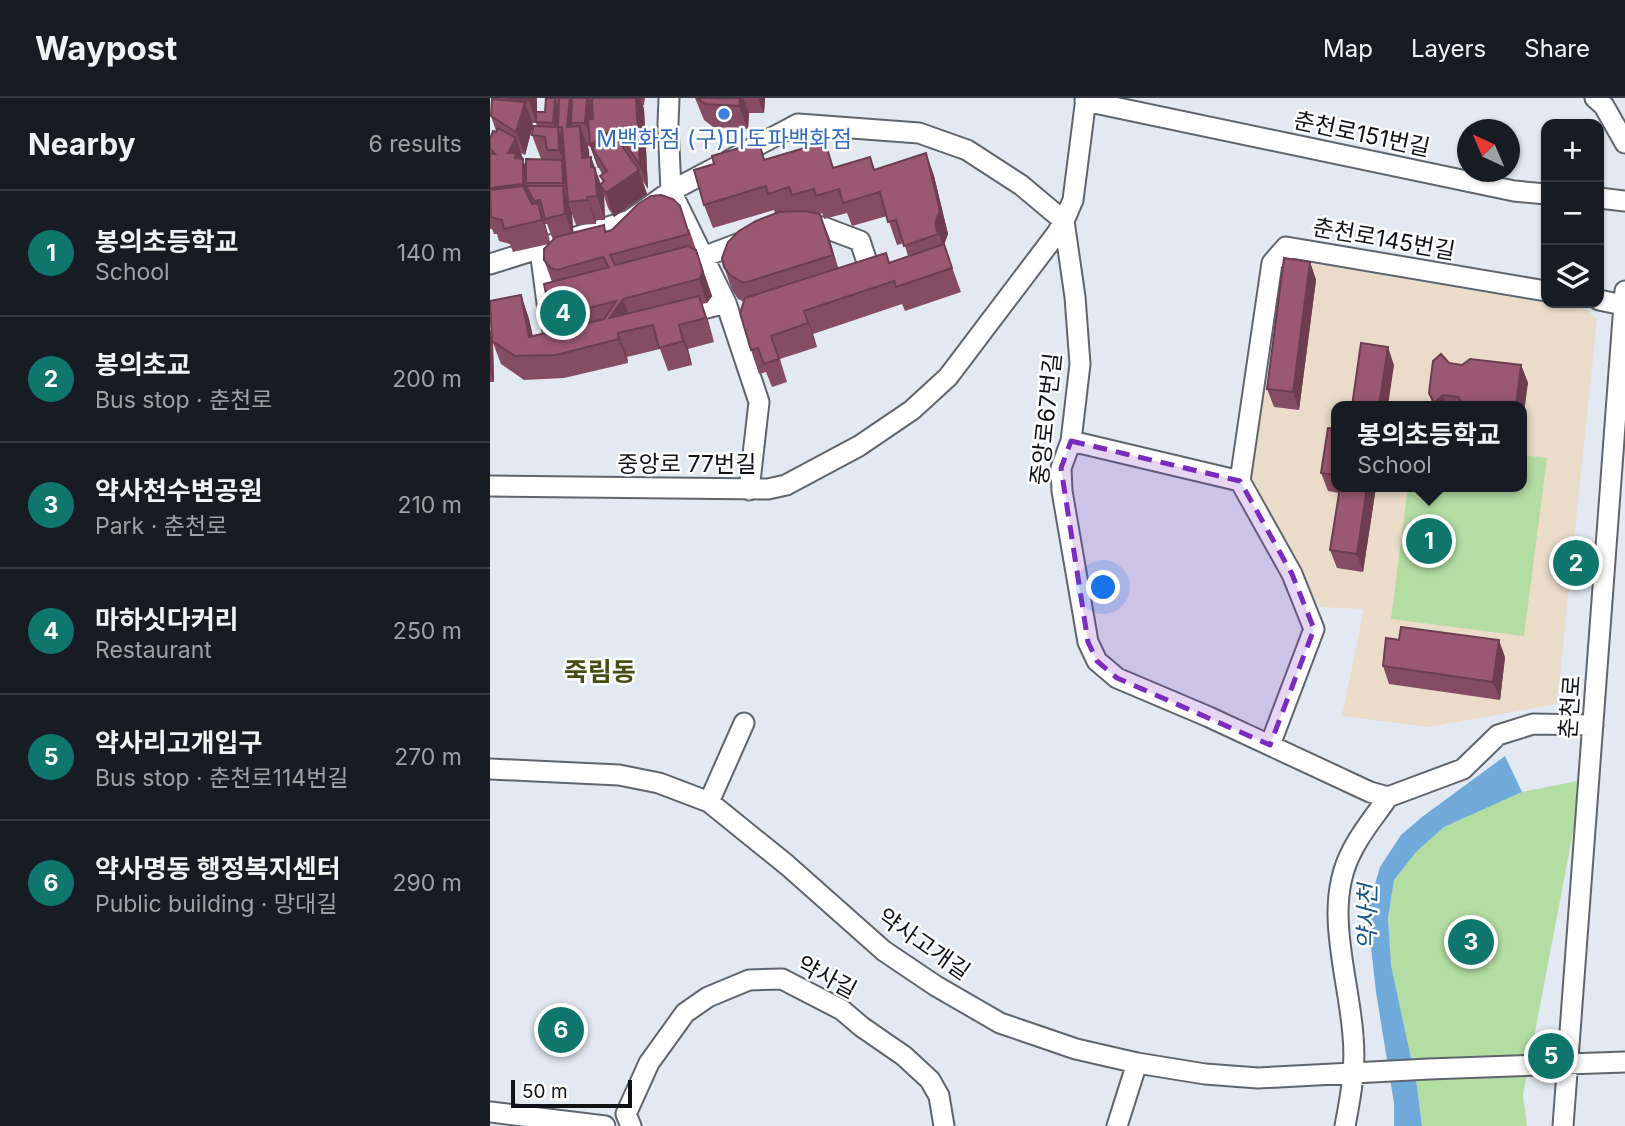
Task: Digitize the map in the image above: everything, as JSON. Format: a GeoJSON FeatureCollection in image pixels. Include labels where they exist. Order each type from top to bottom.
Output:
{"type":"FeatureCollection","features":[{"type":"Feature","properties":{"kind":"street"},"geometry":{"type":"LineString","coordinates":[[669,98],[671,191],[701,263],[734,314],[758,402],[749,490]]}},
{"type":"Feature","properties":{"kind":"street"},"geometry":{"type":"LineString","coordinates":[[1595,98],[1604,106],[1625,143]]}},
{"type":"Feature","properties":{"kind":"street"},"geometry":{"type":"LineString","coordinates":[[490,264],[630,219],[671,191],[798,124],[919,132],[967,150],[1021,186],[1064,221],[1073,200],[1085,99]]}},
{"type":"Feature","properties":{"kind":"street","name":"춘천로151번길"},"geometry":{"type":"LineString","coordinates":[[1085,99],[1514,191],[1541,194]]}},
{"type":"Feature","properties":{"kind":"street"},"geometry":{"type":"LineString","coordinates":[[1604,199],[1625,201]]}},
{"type":"Feature","properties":{"kind":"street","name":"중앙로67번길"},"geometry":{"type":"LineString","coordinates":[[1064,221],[1075,296],[1080,364],[1070,441],[1061,468],[1062,492],[1088,642],[1097,661],[1117,678],[1370,792],[1388,797]]}},
{"type":"Feature","properties":{"kind":"street","name":"중앙로 77번길"},"geometry":{"type":"LineString","coordinates":[[490,486],[749,490],[786,485],[859,446],[912,410],[948,377],[1064,221]]}},
{"type":"Feature","properties":{"kind":"street"},"geometry":{"type":"LineString","coordinates":[[701,263],[789,225],[823,227],[860,240],[872,277],[846,285]]}},
{"type":"Feature","properties":{"kind":"street","name":"춘천로145번길"},"geometry":{"type":"LineString","coordinates":[[1240,481],[1272,262],[1286,247],[1541,290]]}},
{"type":"Feature","properties":{"kind":"street"},"geometry":{"type":"LineString","coordinates":[[540,250],[553,301],[556,346],[582,340]]}},
{"type":"Feature","properties":{"kind":"street"},"geometry":{"type":"LineString","coordinates":[[1604,300],[1624,298]]}},
{"type":"Feature","properties":{"kind":"street","name":"춘천로"},"geometry":{"type":"LineString","coordinates":[[1563,1126],[1593,725],[1617,507],[1624,298]]}},
{"type":"Feature","properties":{"kind":"street"},"geometry":{"type":"LineString","coordinates":[[661,319],[734,314]]}},
{"type":"Feature","properties":{"kind":"street"},"geometry":{"type":"LineString","coordinates":[[1070,441],[1240,481],[1292,574],[1314,629],[1270,745]]}},
{"type":"Feature","properties":{"kind":"street"},"geometry":{"type":"LineString","coordinates":[[709,802],[744,723]]}},
{"type":"Feature","properties":{"kind":"street"},"geometry":{"type":"LineString","coordinates":[[1345,1126],[1361,1073],[1339,933],[1339,893],[1351,852],[1388,797],[1463,769],[1499,735],[1532,724],[1593,725]]}},
{"type":"Feature","properties":{"kind":"street","name":"약사고개길"},"geometry":{"type":"LineString","coordinates":[[490,769],[619,775],[659,783],[709,802],[884,951],[936,986],[1000,1023],[1076,1049],[1137,1063],[1205,1074],[1258,1078],[1625,1062]]}},
{"type":"Feature","properties":{"kind":"street","name":"약사길"},"geometry":{"type":"LineString","coordinates":[[631,1126],[626,1114],[649,1063],[685,1013],[708,998],[749,980],[782,979],[842,1010],[904,1056],[930,1080],[939,1096],[944,1126]]}},
{"type":"Feature","properties":{"kind":"street"},"geometry":{"type":"LineString","coordinates":[[1117,1126],[1137,1063]]}},
{"type":"Feature","properties":{"kind":"street"},"geometry":{"type":"LineString","coordinates":[[490,1112],[605,1126]]}},
{"type":"Feature","properties":{"kind":"highlighted area"},"geometry":{"type":"Polygon","coordinates":[[[1071,441],[1240,481],[1292,574],[1314,629],[1270,745],[1117,678],[1097,661],[1088,642],[1061,468],[1071,441]]]}},
{"type":"Feature","properties":{"kind":"shaded area"},"geometry":{"type":"Polygon","coordinates":[[[1295,260],[1541,302],[1541,308],[1587,310],[1597,319],[1557,704],[1429,727],[1342,716],[1364,609],[1319,607],[1250,475],[1280,267],[1295,260]]]}},
{"type":"Feature","properties":{"kind":"green space"},"geometry":{"type":"Polygon","coordinates":[[[1527,456],[1547,458],[1524,636],[1391,619],[1407,492],[1527,492],[1527,456]]]}},
{"type":"Feature","properties":{"kind":"green space"},"geometry":{"type":"Polygon","coordinates":[[[1583,780],[1523,1095],[1527,1126],[1422,1126],[1417,1086],[1391,965],[1388,918],[1394,880],[1417,851],[1444,827],[1522,792],[1583,780]]]}},
{"type":"Feature","properties":{"kind":"water"},"geometry":{"type":"Polygon","coordinates":[[[1505,756],[1522,792],[1444,827],[1417,851],[1394,880],[1388,918],[1391,965],[1417,1086],[1422,1126],[1394,1126],[1394,1103],[1376,992],[1367,912],[1380,867],[1401,835],[1505,756]]]}},
{"type":"Feature","properties":{"kind":"building"},"geometry":{"type":"Polygon","coordinates":[[[546,98],[555,98],[553,123],[536,122],[536,112],[545,112],[546,98]]]}},
{"type":"Feature","properties":{"kind":"building"},"geometry":{"type":"Polygon","coordinates":[[[559,98],[570,98],[567,127],[580,126],[582,158],[591,157],[591,167],[595,168],[597,196],[587,197],[588,200],[568,202],[562,127],[558,127],[559,98]]]}},
{"type":"Feature","properties":{"kind":"building"},"geometry":{"type":"Polygon","coordinates":[[[572,98],[587,98],[585,123],[571,123],[572,98]]]}},
{"type":"Feature","properties":{"kind":"building"},"geometry":{"type":"Polygon","coordinates":[[[592,98],[636,98],[640,165],[614,128],[590,145],[588,119],[593,119],[592,98]]]}},
{"type":"Feature","properties":{"kind":"building"},"geometry":{"type":"Polygon","coordinates":[[[697,98],[740,98],[739,106],[705,104],[697,98]]]}},
{"type":"Feature","properties":{"kind":"building"},"geometry":{"type":"Polygon","coordinates":[[[492,99],[525,102],[516,132],[491,116],[492,99]]]}},
{"type":"Feature","properties":{"kind":"building"},"geometry":{"type":"Polygon","coordinates":[[[533,126],[558,127],[559,150],[547,150],[545,137],[532,135],[533,126]]]}},
{"type":"Feature","properties":{"kind":"building"},"geometry":{"type":"Polygon","coordinates":[[[498,128],[516,138],[508,153],[516,153],[515,158],[523,159],[523,184],[490,188],[490,154],[495,154],[490,149],[490,139],[493,131],[496,132],[498,128]]]}},
{"type":"Feature","properties":{"kind":"building"},"geometry":{"type":"Polygon","coordinates":[[[613,133],[639,170],[606,193],[600,185],[604,181],[600,176],[607,171],[592,148],[613,133]]]}},
{"type":"Feature","properties":{"kind":"building"},"geometry":{"type":"Polygon","coordinates":[[[759,142],[764,160],[825,142],[833,168],[870,157],[874,170],[926,153],[940,211],[935,223],[938,234],[904,246],[896,220],[888,222],[880,192],[843,203],[839,189],[816,196],[814,189],[792,195],[789,187],[768,194],[766,186],[704,205],[694,170],[714,164],[712,156],[759,142]]]}},
{"type":"Feature","properties":{"kind":"building"},"geometry":{"type":"Polygon","coordinates":[[[526,159],[562,160],[563,183],[526,183],[526,159]]]}},
{"type":"Feature","properties":{"kind":"building"},"geometry":{"type":"Polygon","coordinates":[[[523,186],[532,204],[538,203],[542,220],[504,229],[502,220],[491,217],[490,190],[523,186]]]}},
{"type":"Feature","properties":{"kind":"building"},"geometry":{"type":"Polygon","coordinates":[[[526,186],[563,186],[565,214],[545,219],[540,200],[534,201],[526,186]]]}},
{"type":"Feature","properties":{"kind":"building"},"geometry":{"type":"Polygon","coordinates":[[[661,195],[673,199],[680,206],[689,234],[610,255],[615,265],[688,246],[696,250],[703,272],[699,279],[623,299],[610,318],[699,296],[706,318],[679,325],[683,341],[659,348],[653,325],[618,333],[619,339],[556,355],[515,356],[492,341],[490,301],[521,295],[529,337],[604,319],[616,301],[551,318],[544,284],[609,267],[603,257],[557,270],[544,260],[544,249],[556,237],[604,225],[605,232],[612,230],[638,204],[651,196],[661,195]]]}},
{"type":"Feature","properties":{"kind":"building"},"geometry":{"type":"Polygon","coordinates":[[[805,211],[820,214],[833,255],[744,283],[730,275],[722,258],[728,242],[739,231],[779,212],[805,211]]]}},
{"type":"Feature","properties":{"kind":"building"},"geometry":{"type":"Polygon","coordinates":[[[944,244],[952,268],[896,287],[894,281],[804,311],[808,323],[771,336],[779,359],[764,364],[758,348],[751,350],[740,313],[745,298],[886,253],[889,263],[944,244]]]}},
{"type":"Feature","properties":{"kind":"building"},"geometry":{"type":"Polygon","coordinates":[[[1284,258],[1310,262],[1293,392],[1267,389],[1284,258]]]}},
{"type":"Feature","properties":{"kind":"building"},"geometry":{"type":"Polygon","coordinates":[[[1361,343],[1388,347],[1380,401],[1353,401],[1361,343]]]}},
{"type":"Feature","properties":{"kind":"building"},"geometry":{"type":"Polygon","coordinates":[[[1441,354],[1449,363],[1462,365],[1470,359],[1521,365],[1517,401],[1461,401],[1458,397],[1443,395],[1433,401],[1429,393],[1433,361],[1441,354]]]}},
{"type":"Feature","properties":{"kind":"building"},"geometry":{"type":"Polygon","coordinates":[[[1328,428],[1331,428],[1331,474],[1321,473],[1328,428]]]}},
{"type":"Feature","properties":{"kind":"building"},"geometry":{"type":"Polygon","coordinates":[[[1339,492],[1366,492],[1357,554],[1330,550],[1339,492]]]}},
{"type":"Feature","properties":{"kind":"building"},"geometry":{"type":"Polygon","coordinates":[[[1401,627],[1499,640],[1493,682],[1383,666],[1386,638],[1399,640],[1401,627]]]}},
{"type":"Feature","properties":{"kind":"place","name":"M백화점 (구)미도파백화점"},"geometry":{"type":"Point","coordinates":[724,114]}},
{"type":"Feature","properties":{"kind":"place","name":"마하싯다커리"},"geometry":{"type":"Point","coordinates":[563,313]}},
{"type":"Feature","properties":{"kind":"place","name":"봉의초등학교"},"geometry":{"type":"Point","coordinates":[1429,541]}},
{"type":"Feature","properties":{"kind":"place","name":"봉의초교"},"geometry":{"type":"Point","coordinates":[1576,563]}},
{"type":"Feature","properties":{"kind":"place","name":"약사천수변공원"},"geometry":{"type":"Point","coordinates":[1471,942]}},
{"type":"Feature","properties":{"kind":"place","name":"약사명동 행정복지센터"},"geometry":{"type":"Point","coordinates":[561,1030]}},
{"type":"Feature","properties":{"kind":"place","name":"약사리고개입구"},"geometry":{"type":"Point","coordinates":[1551,1056]}},
{"type":"Feature","properties":{"kind":"district","name":"죽림동"},"geometry":{"type":"Point","coordinates":[600,671]}},
{"type":"Feature","properties":{"kind":"water label","name":"약사천"},"geometry":{"type":"Point","coordinates":[1367,917]}}]}
